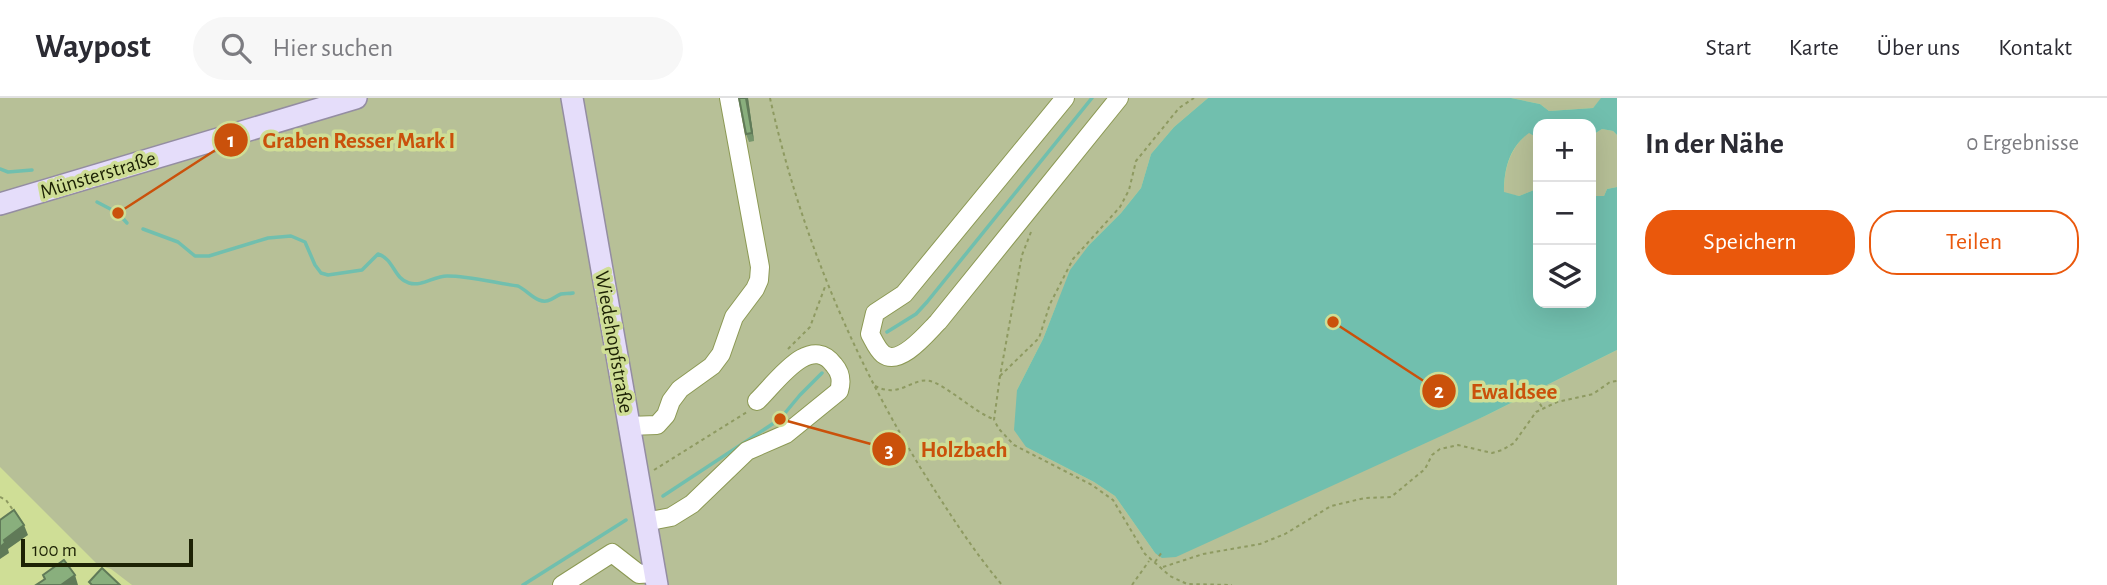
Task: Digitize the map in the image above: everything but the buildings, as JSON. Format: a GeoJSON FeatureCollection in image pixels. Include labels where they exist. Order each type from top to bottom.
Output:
{"type":"FeatureCollection","features":[{"type":"Feature","properties":{"kind":"main road","name":"Münsterstraße"},"geometry":{"type":"LineString","coordinates":[[0,204],[356,98]]}},
{"type":"Feature","properties":{"kind":"main road","name":"Wiedehopfstraße"},"geometry":{"type":"LineString","coordinates":[[572,98],[656,579]]}},
{"type":"Feature","properties":{"kind":"lane"},"geometry":{"type":"LineString","coordinates":[[628,426],[657,425],[666,415],[671,401],[680,389],[712,366],[721,354],[734,317],[759,280],[760,267],[729,98]]}},
{"type":"Feature","properties":{"kind":"lane"},"geometry":{"type":"LineString","coordinates":[[1065,98],[904,294],[875,313],[870,334],[883,354],[891,357],[903,354],[938,322],[1119,98]]}},
{"type":"Feature","properties":{"kind":"lane"},"geometry":{"type":"LineString","coordinates":[[645,522],[671,517],[691,504],[747,451],[797,427],[839,390],[839,370],[825,355],[808,354],[757,401]]}},
{"type":"Feature","properties":{"kind":"lane"},"geometry":{"type":"LineString","coordinates":[[562,585],[612,553],[639,574],[656,579]]}},
{"type":"Feature","properties":{"kind":"path"},"geometry":{"type":"LineString","coordinates":[[1000,376],[1040,338],[1050,304],[1073,259],[1120,207],[1129,190],[1136,162],[1179,108],[1194,98]]}},
{"type":"Feature","properties":{"kind":"path"},"geometry":{"type":"LineString","coordinates":[[994,420],[1023,255],[1032,229]]}},
{"type":"Feature","properties":{"kind":"path"},"geometry":{"type":"LineString","coordinates":[[874,386],[886,391],[898,390],[930,381],[980,414],[994,420],[1014,445],[1092,485],[1114,500],[1150,561],[1162,567],[1170,576],[1186,584],[1232,585]]}},
{"type":"Feature","properties":{"kind":"path"},"geometry":{"type":"LineString","coordinates":[[1162,567],[1203,554],[1259,544],[1285,534],[1314,515],[1341,503],[1365,498],[1391,497],[1410,483],[1440,449],[1458,445],[1492,453],[1502,450],[1514,443],[1531,416],[1543,407],[1593,394],[1610,382],[1617,382]]}},
{"type":"Feature","properties":{"kind":"path"},"geometry":{"type":"LineString","coordinates":[[1536,398],[1543,407]]}},
{"type":"Feature","properties":{"kind":"path"},"geometry":{"type":"LineString","coordinates":[[0,497],[6,500],[16,514]]}},
{"type":"Feature","properties":{"kind":"path"},"geometry":{"type":"LineString","coordinates":[[1154,563],[1162,552]]}},
{"type":"Feature","properties":{"kind":"path"},"geometry":{"type":"LineString","coordinates":[[1132,585],[1150,561]]}},
{"type":"Feature","properties":{"kind":"green space"},"geometry":{"type":"Polygon","coordinates":[[[0,98],[1208,98],[1174,127],[1151,154],[1141,188],[1089,245],[1056,306],[1043,339],[1017,390],[1026,447],[1094,482],[1115,496],[1155,553],[1485,416],[1617,350],[1617,585],[132,585],[111,569],[98,565],[0,467],[0,98]]]}},
{"type":"Feature","properties":{"kind":"green space"},"geometry":{"type":"Polygon","coordinates":[[[1511,98],[1601,99],[1593,108],[1549,111],[1540,104],[1511,98]]]}},
{"type":"Feature","properties":{"kind":"green space"},"geometry":{"type":"Polygon","coordinates":[[[1602,129],[1613,131],[1617,135],[1617,187],[1607,189],[1604,196],[1596,197],[1596,182],[1596,133],[1602,129]]]}},
{"type":"Feature","properties":{"kind":"green space"},"geometry":{"type":"Polygon","coordinates":[[[1529,132],[1533,135],[1533,190],[1519,196],[1504,193],[1509,159],[1529,132]]]}},
{"type":"Feature","properties":{"kind":"water"},"geometry":{"type":"Polygon","coordinates":[[[1208,98],[1511,98],[1540,104],[1549,111],[1593,108],[1601,98],[1617,98],[1617,135],[1613,131],[1602,129],[1596,133],[1596,119],[1533,119],[1533,135],[1529,133],[1522,139],[1507,166],[1504,192],[1519,196],[1533,190],[1533,308],[1596,308],[1596,196],[1604,196],[1607,189],[1617,187],[1617,350],[1485,416],[1176,557],[1162,558],[1155,553],[1115,496],[1094,482],[1026,447],[1014,430],[1017,390],[1043,339],[1070,270],[1141,188],[1151,154],[1174,127],[1208,98]]]}},
{"type":"Feature","properties":{"kind":"waterway"},"geometry":{"type":"LineString","coordinates":[[887,332],[916,314],[927,302],[1092,98]]}},
{"type":"Feature","properties":{"kind":"waterway"},"geometry":{"type":"LineString","coordinates":[[0,169],[8,172],[32,170]]}},
{"type":"Feature","properties":{"kind":"waterway"},"geometry":{"type":"LineString","coordinates":[[97,202],[118,213],[127,223]]}},
{"type":"Feature","properties":{"kind":"waterway"},"geometry":{"type":"LineString","coordinates":[[143,229],[178,242],[195,256],[209,256],[268,238],[291,236],[305,242],[315,265],[321,273],[328,275],[362,270],[378,254],[409,283],[419,284],[442,276],[465,277],[518,286],[542,301],[573,293]]}},
{"type":"Feature","properties":{"kind":"waterway"},"geometry":{"type":"LineString","coordinates":[[663,496],[780,419],[822,373]]}},
{"type":"Feature","properties":{"kind":"waterway"},"geometry":{"type":"LineString","coordinates":[[523,585],[626,520]]}},
{"type":"Feature","properties":{"kind":"place","name":"Graben Resser Mark I"},"geometry":{"type":"Point","coordinates":[118,213]}},
{"type":"Feature","properties":{"kind":"place","name":"Ewaldsee"},"geometry":{"type":"Point","coordinates":[1333,322]}},
{"type":"Feature","properties":{"kind":"place","name":"Holzbach"},"geometry":{"type":"Point","coordinates":[780,419]}}]}
